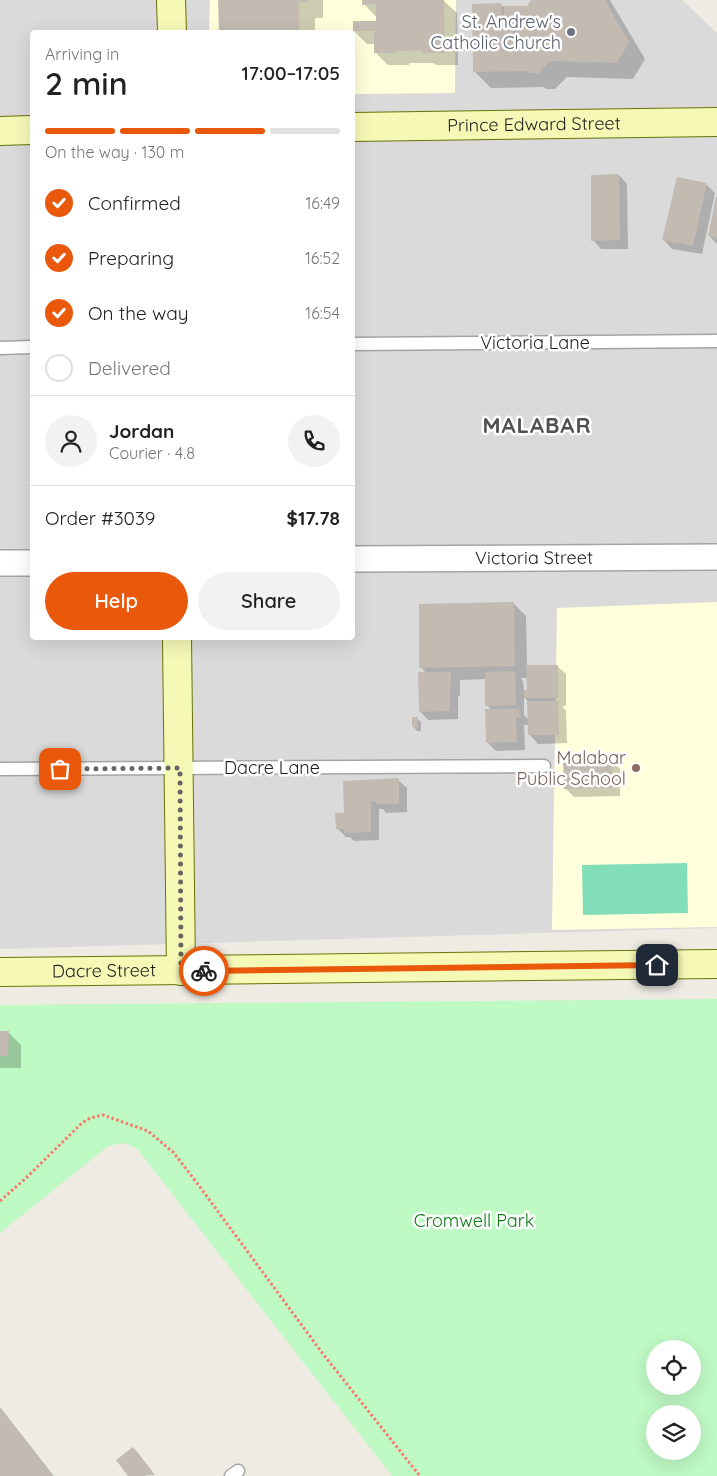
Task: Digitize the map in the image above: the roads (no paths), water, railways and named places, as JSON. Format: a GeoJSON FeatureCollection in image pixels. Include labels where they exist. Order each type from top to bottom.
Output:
{"type":"FeatureCollection","features":[{"type":"Feature","properties":{"kind":"street"},"geometry":{"type":"LineString","coordinates":[[172,0],[172,30]]}},
{"type":"Feature","properties":{"kind":"street","name":"Prince Edward Street"},"geometry":{"type":"LineString","coordinates":[[355,127],[717,122]]}},
{"type":"Feature","properties":{"kind":"street"},"geometry":{"type":"LineString","coordinates":[[0,131],[30,130]]}},
{"type":"Feature","properties":{"kind":"street","name":"Victoria Street"},"geometry":{"type":"LineString","coordinates":[[355,559],[717,557]]}},
{"type":"Feature","properties":{"kind":"street"},"geometry":{"type":"LineString","coordinates":[[0,563],[30,563]]}},
{"type":"Feature","properties":{"kind":"street"},"geometry":{"type":"LineString","coordinates":[[177,640],[181,971]]}},
{"type":"Feature","properties":{"kind":"street","name":"Dacre Street"},"geometry":{"type":"LineString","coordinates":[[0,972],[717,964]]}},
{"type":"Feature","properties":{"kind":"lane","name":"Victoria Lane"},"geometry":{"type":"LineString","coordinates":[[355,344],[717,341]]}},
{"type":"Feature","properties":{"kind":"lane"},"geometry":{"type":"LineString","coordinates":[[0,348],[30,347]]}},
{"type":"Feature","properties":{"kind":"lane","name":"Dacre Lane"},"geometry":{"type":"LineString","coordinates":[[0,769],[544,766]]}},
{"type":"Feature","properties":{"kind":"place","name":"St. Andrew's Catholic Church"},"geometry":{"type":"Point","coordinates":[571,32]}},
{"type":"Feature","properties":{"kind":"place","name":"Malabar Public School"},"geometry":{"type":"Point","coordinates":[636,768]}},
{"type":"Feature","properties":{"kind":"district","name":"MALABAR"},"geometry":{"type":"Point","coordinates":[537,425]}},
{"type":"Feature","properties":{"kind":"park label","name":"Cromwell Park"},"geometry":{"type":"Point","coordinates":[474,1221]}}]}
